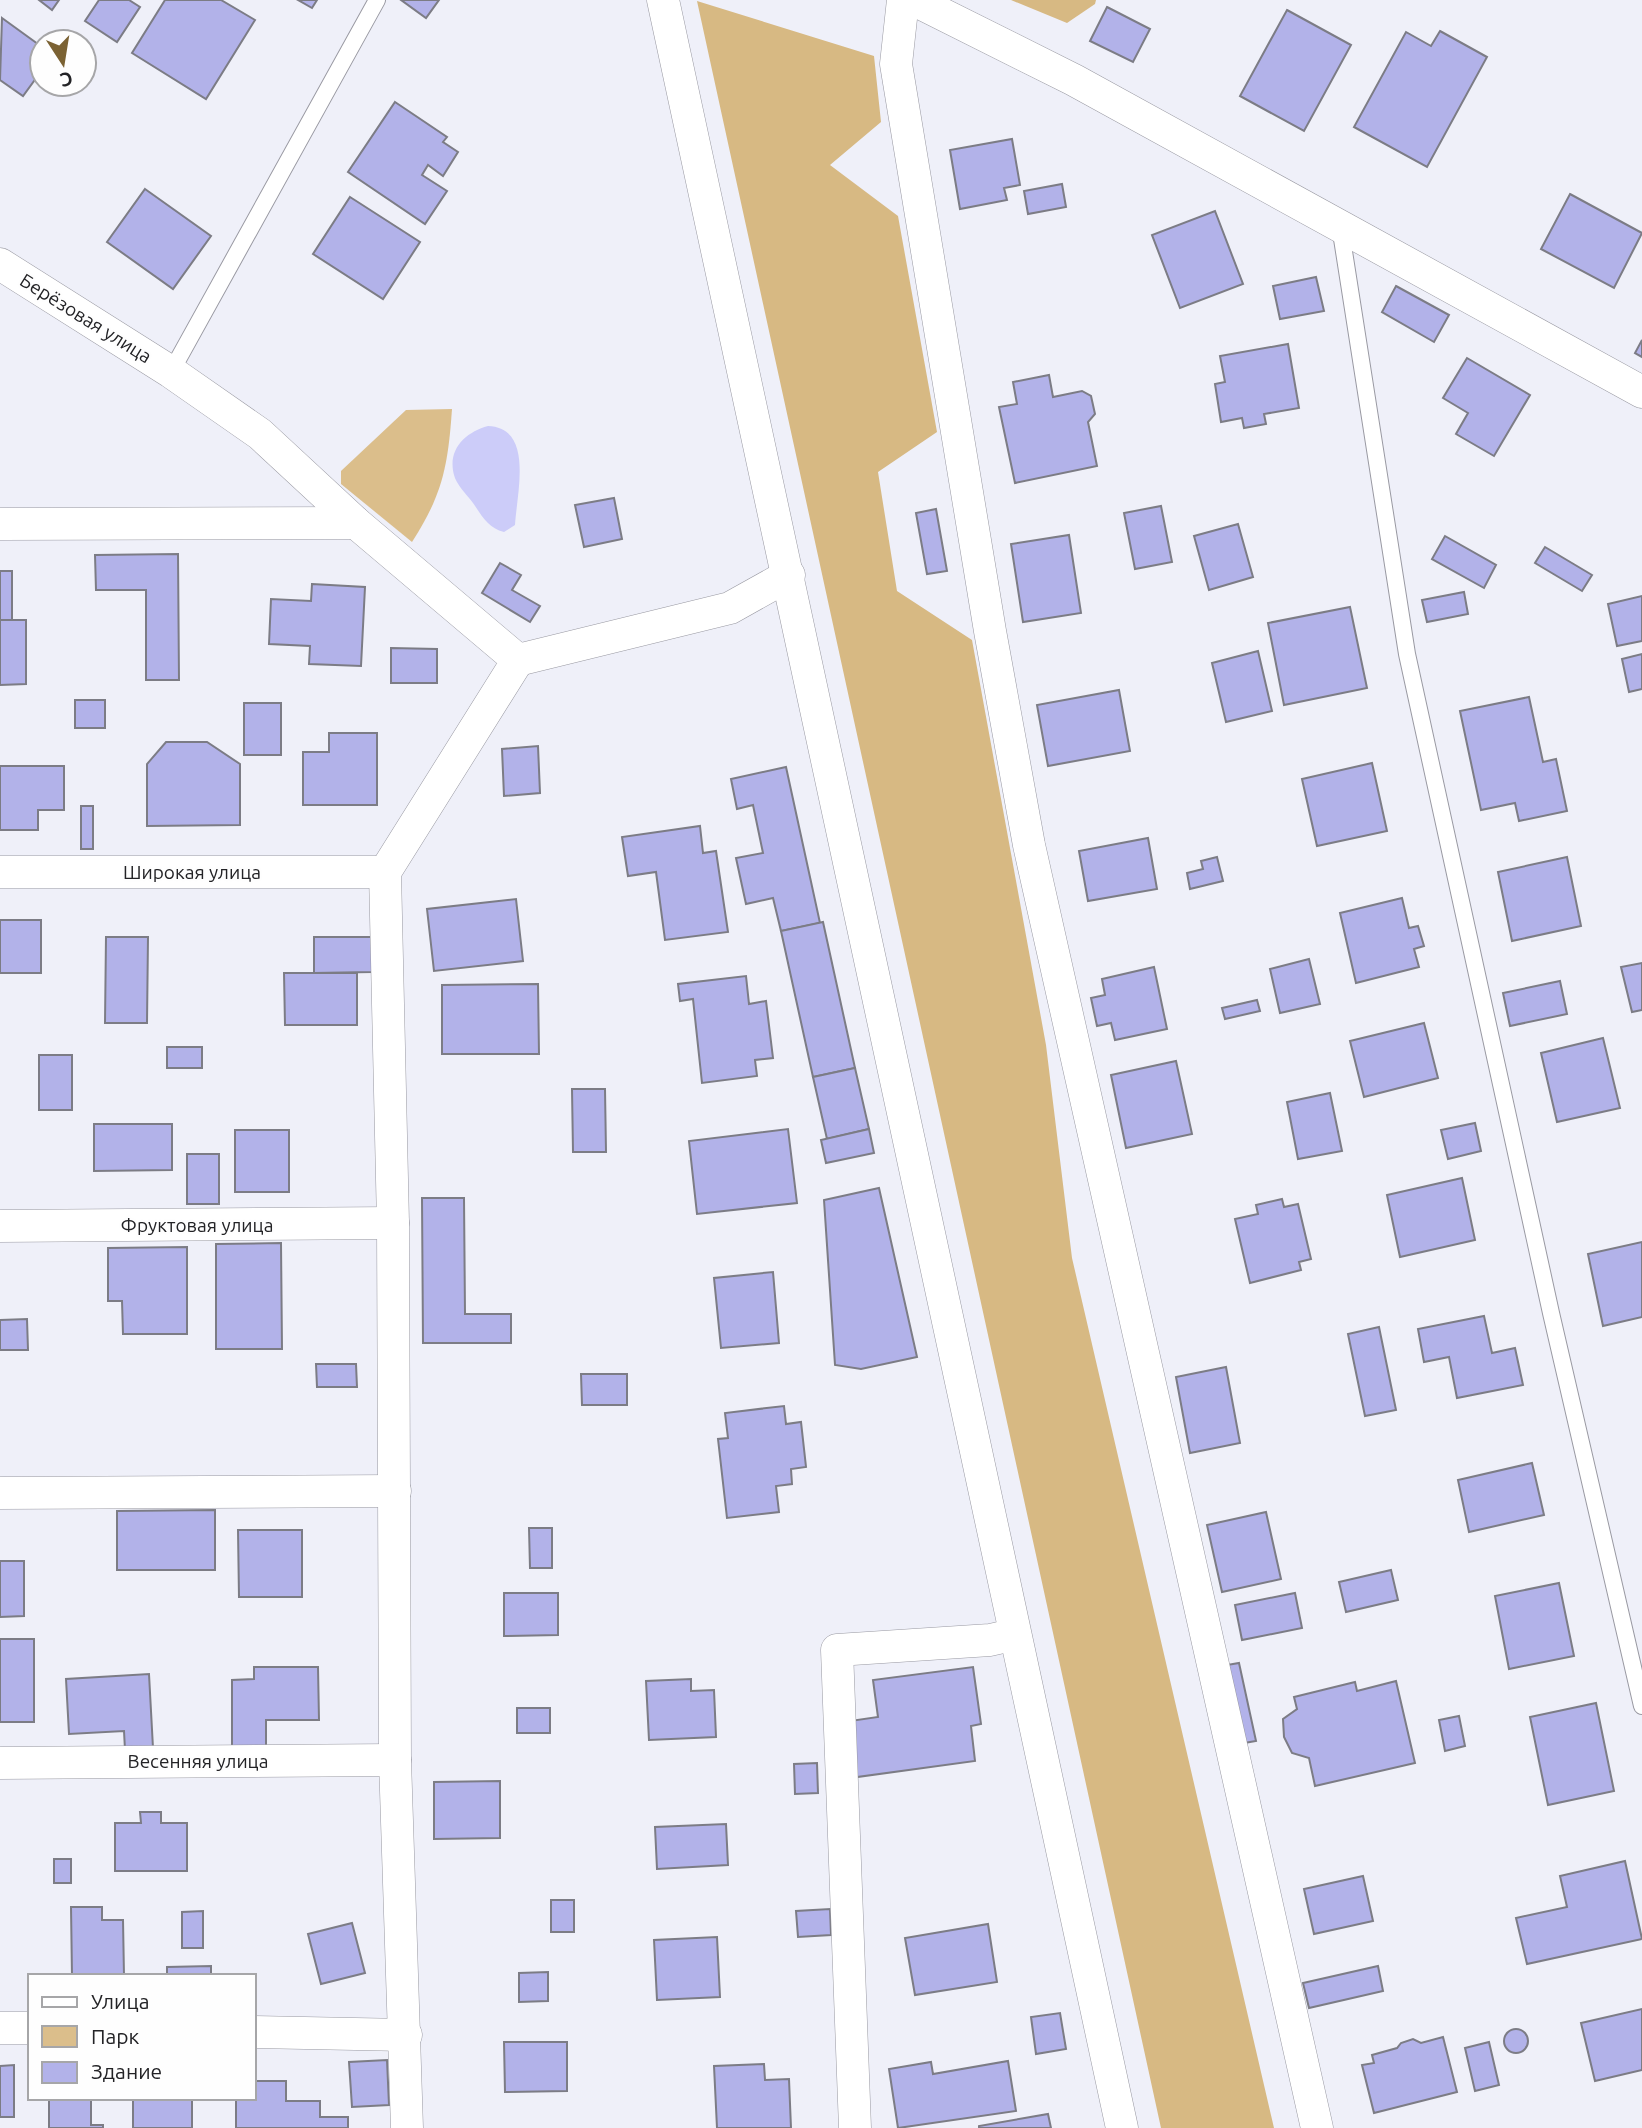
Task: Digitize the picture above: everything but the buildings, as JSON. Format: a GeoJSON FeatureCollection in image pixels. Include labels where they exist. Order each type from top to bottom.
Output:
{"type":"FeatureCollection","features":[{"type":"Feature","properties":{"kind":"street"},"geometry":{"type":"LineString","coordinates":[[663,0],[789,575],[1012,1635],[1122,2128]]}},
{"type":"Feature","properties":{"kind":"street"},"geometry":{"type":"LineString","coordinates":[[903,0],[897,64],[990,631],[1029,845],[1317,2128]]}},
{"type":"Feature","properties":{"kind":"street"},"geometry":{"type":"LineString","coordinates":[[914,0],[1074,80],[1642,392]]}},
{"type":"Feature","properties":{"kind":"street","name":"Берёзовая улица"},"geometry":{"type":"LineString","coordinates":[[0,264],[172,372],[260,434],[356,523],[518,660]]}},
{"type":"Feature","properties":{"kind":"street"},"geometry":{"type":"LineString","coordinates":[[0,524],[356,523]]}},
{"type":"Feature","properties":{"kind":"street"},"geometry":{"type":"LineString","coordinates":[[407,2128],[395,1760],[393,1223],[384,872],[518,660],[730,608],[789,575]]}},
{"type":"Feature","properties":{"kind":"street","name":"Широкая улица"},"geometry":{"type":"LineString","coordinates":[[0,872],[384,872]]}},
{"type":"Feature","properties":{"kind":"street","name":"Фруктовая улица"},"geometry":{"type":"LineString","coordinates":[[0,1226],[393,1223]]}},
{"type":"Feature","properties":{"kind":"street"},"geometry":{"type":"LineString","coordinates":[[0,1493],[395,1491]]}},
{"type":"Feature","properties":{"kind":"street"},"geometry":{"type":"LineString","coordinates":[[855,2128],[837,1650],[990,1640],[1012,1635]]}},
{"type":"Feature","properties":{"kind":"street","name":"Весенняя улица"},"geometry":{"type":"LineString","coordinates":[[0,1763],[395,1760]]}},
{"type":"Feature","properties":{"kind":"street"},"geometry":{"type":"LineString","coordinates":[[0,2028],[28,2028]]}},
{"type":"Feature","properties":{"kind":"street"},"geometry":{"type":"LineString","coordinates":[[256,2032],[406,2035]]}},
{"type":"Feature","properties":{"kind":"lane"},"geometry":{"type":"LineString","coordinates":[[172,372],[377,0]]}},
{"type":"Feature","properties":{"kind":"lane"},"geometry":{"type":"LineString","coordinates":[[1340,226],[1406,654],[1550,1313],[1642,1706]]}},
{"type":"Feature","properties":{"kind":"green space"},"geometry":{"type":"Polygon","coordinates":[[[452,409],[442,478],[431,509],[412,542],[341,484],[341,471],[406,410],[452,409]]]}},
{"type":"Feature","properties":{"kind":"shaded area"},"geometry":{"type":"Polygon","coordinates":[[[1011,0],[1096,0],[1095,4],[1067,23],[1011,0]]]}},
{"type":"Feature","properties":{"kind":"shaded area"},"geometry":{"type":"Polygon","coordinates":[[[697,1],[874,56],[881,122],[830,165],[898,216],[937,432],[878,472],[897,591],[972,640],[1046,1045],[1072,1258],[1274,2128],[1161,2128],[697,1]]]}},
{"type":"Feature","properties":{"kind":"water"},"geometry":{"type":"Polygon","coordinates":[[[488,426],[502,429],[512,438],[520,464],[515,525],[504,532],[494,528],[483,517],[454,475],[453,457],[460,443],[472,433],[488,426]]]}}]}
